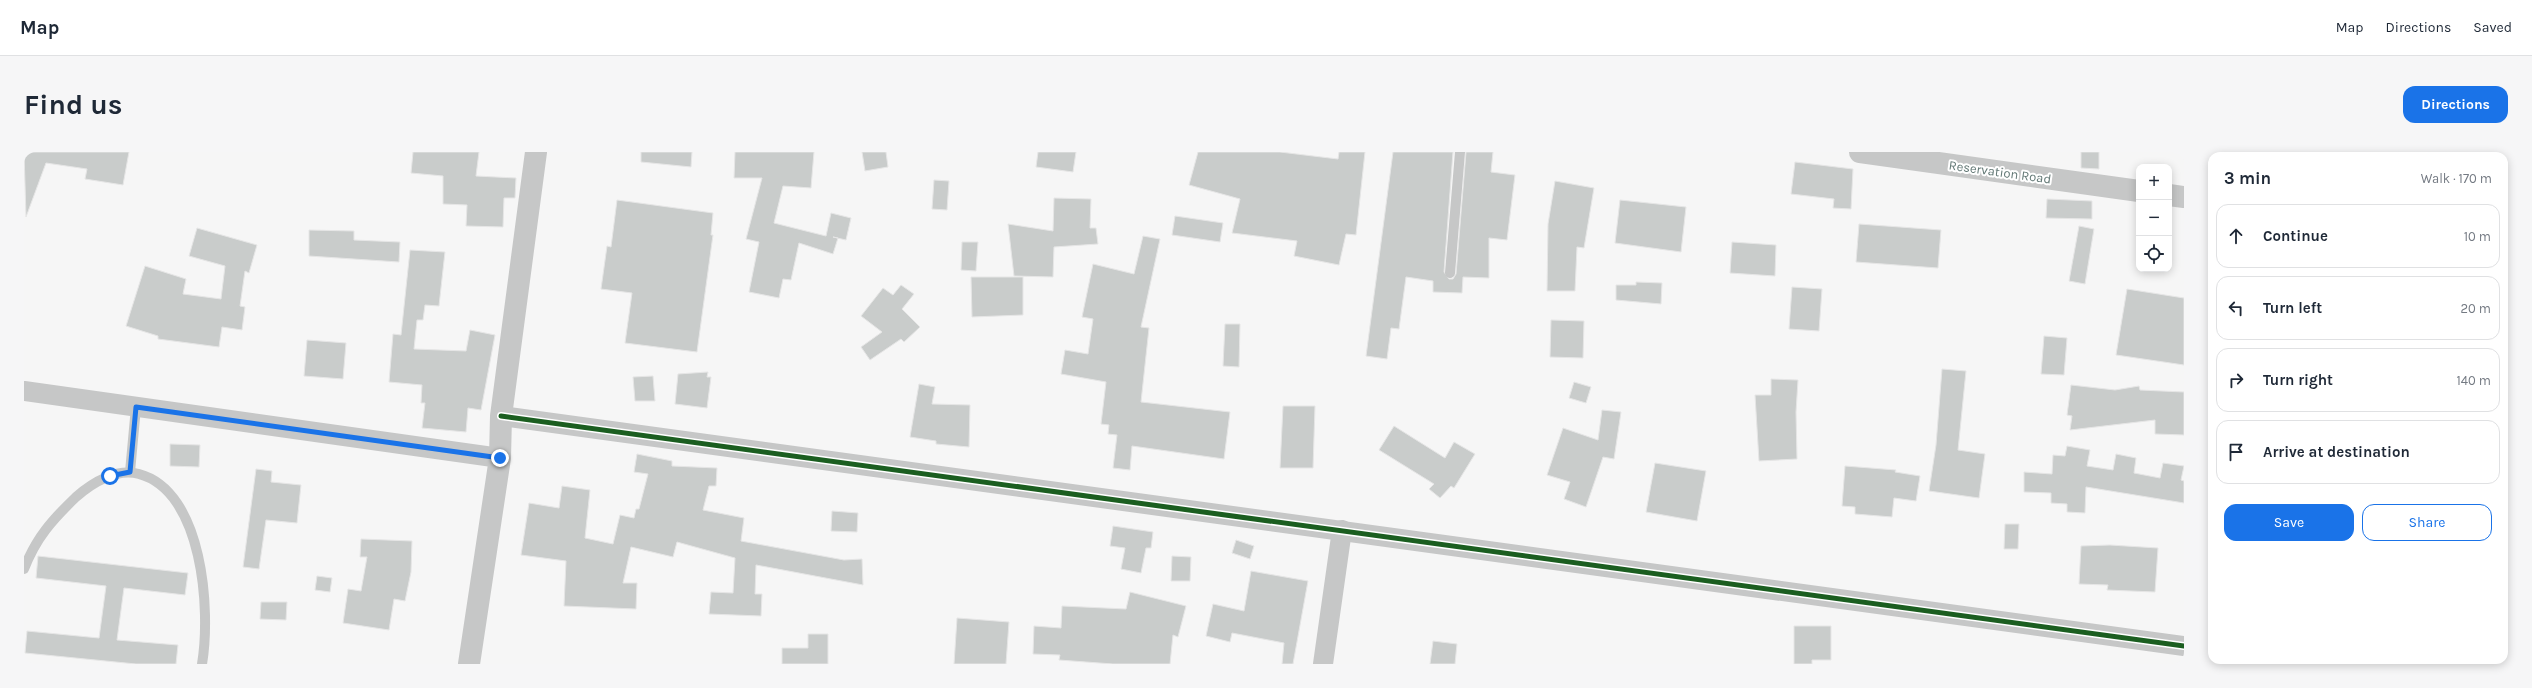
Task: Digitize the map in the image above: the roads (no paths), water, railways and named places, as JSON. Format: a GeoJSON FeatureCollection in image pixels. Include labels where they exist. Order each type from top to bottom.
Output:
{"type":"FeatureCollection","features":[{"type":"Feature","properties":{"kind":"street"},"geometry":{"type":"LineString","coordinates":[[469,664],[500,458],[501,416],[536,152]]}},
{"type":"Feature","properties":{"kind":"street","name":"Reservation Road"},"geometry":{"type":"LineString","coordinates":[[1860,152],[2136,191]]}},
{"type":"Feature","properties":{"kind":"street"},"geometry":{"type":"LineString","coordinates":[[2172,196],[2184,198]]}},
{"type":"Feature","properties":{"kind":"street"},"geometry":{"type":"LineString","coordinates":[[24,391],[500,458]]}},
{"type":"Feature","properties":{"kind":"street"},"geometry":{"type":"LineString","coordinates":[[501,416],[2184,646]]}},
{"type":"Feature","properties":{"kind":"street"},"geometry":{"type":"LineString","coordinates":[[1323,664],[1342,530]]}},
{"type":"Feature","properties":{"kind":"lane"},"geometry":{"type":"LineString","coordinates":[[1450,273],[1460,152]]}},
{"type":"Feature","properties":{"kind":"lane"},"geometry":{"type":"LineString","coordinates":[[130,472],[136,407]]}},
{"type":"Feature","properties":{"kind":"lane"},"geometry":{"type":"LineString","coordinates":[[24,569],[33,545],[63,509],[85,489],[110,476],[130,472],[152,478],[165,488],[181,508],[196,545],[205,617],[202,664]]}}]}
